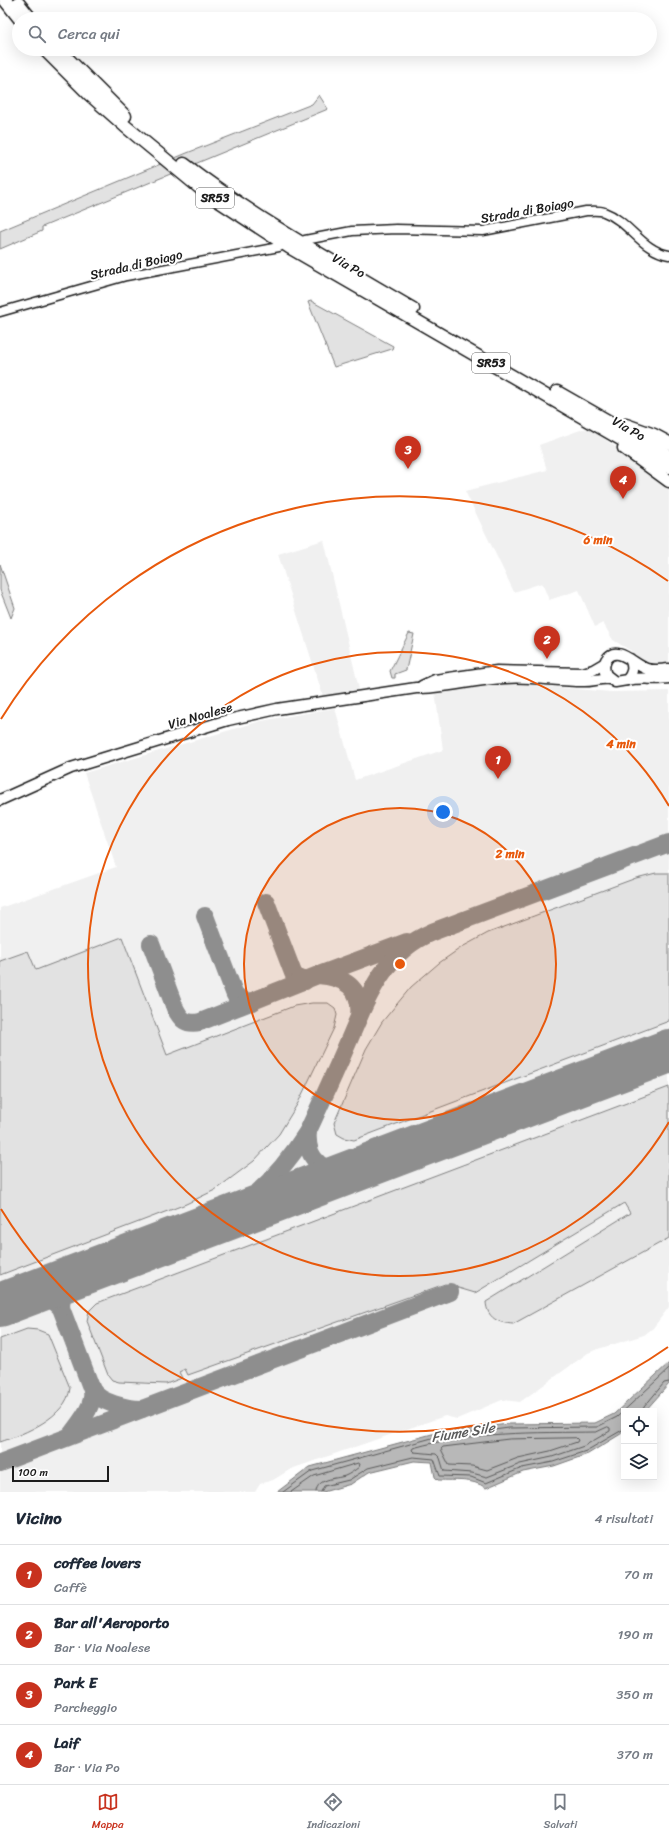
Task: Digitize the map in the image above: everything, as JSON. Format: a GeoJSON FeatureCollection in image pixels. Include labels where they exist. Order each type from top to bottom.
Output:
{"type":"FeatureCollection","features":[{"type":"Feature","properties":{"kind":"highway"},"geometry":{"type":"LineString","coordinates":[[5,0],[14,12]]}},
{"type":"Feature","properties":{"kind":"highway"},"geometry":{"type":"LineString","coordinates":[[16,0],[25,12]]}},
{"type":"Feature","properties":{"kind":"highway","name":"Via Po"},"geometry":{"type":"LineString","coordinates":[[51,56],[114,117],[205,192],[290,247],[526,383],[669,456]]}},
{"type":"Feature","properties":{"kind":"highway","name":"Via Po"},"geometry":{"type":"LineString","coordinates":[[65,56],[129,120],[222,194],[595,419],[669,467]]}},
{"type":"Feature","properties":{"kind":"highway"},"geometry":{"type":"LineString","coordinates":[[595,419],[654,435],[669,443]]}},
{"type":"Feature","properties":{"kind":"highway"},"geometry":{"type":"LineString","coordinates":[[595,419],[641,462],[669,480]]}},
{"type":"Feature","properties":{"kind":"main road"},"geometry":{"type":"LineString","coordinates":[[669,669],[648,670],[622,654],[615,654],[609,657],[605,663],[604,671],[609,679],[619,682],[643,677],[656,679],[669,678]]}},
{"type":"Feature","properties":{"kind":"main road"},"geometry":{"type":"LineString","coordinates":[[627,680],[632,672],[632,663],[630,659]]}},
{"type":"Feature","properties":{"kind":"main road","name":"Via Noalese"},"geometry":{"type":"LineString","coordinates":[[416,688],[435,680],[497,671],[585,673],[605,663]]}},
{"type":"Feature","properties":{"kind":"main road","name":"Via Noalese"},"geometry":{"type":"LineString","coordinates":[[0,800],[50,776],[71,768],[228,720],[277,709],[416,688],[430,688],[505,678],[583,682],[600,678],[609,679]]}},
{"type":"Feature","properties":{"kind":"street","name":"Strada di Boiago"},"geometry":{"type":"LineString","coordinates":[[305,240],[352,231],[396,229],[483,231],[586,211],[603,211],[614,216],[644,243],[660,253],[669,255]]}},
{"type":"Feature","properties":{"kind":"street","name":"Strada di Boiago"},"geometry":{"type":"LineString","coordinates":[[0,312],[126,276],[278,247]]}},
{"type":"Feature","properties":{"kind":"shaded area"},"geometry":{"type":"Polygon","coordinates":[[[319,95],[328,109],[42,227],[42,231],[0,249],[0,231],[187,153],[312,104],[319,95]]]}},
{"type":"Feature","properties":{"kind":"shaded area"},"geometry":{"type":"Polygon","coordinates":[[[311,301],[393,346],[392,349],[334,367],[308,302],[311,301]]]}},
{"type":"Feature","properties":{"kind":"shaded area"},"geometry":{"type":"Polygon","coordinates":[[[583,429],[590,429],[669,484],[669,663],[647,664],[639,660],[633,652],[613,640],[603,623],[595,627],[579,590],[549,600],[542,583],[514,592],[465,491],[547,470],[539,445],[583,429]]]}},
{"type":"Feature","properties":{"kind":"shaded area"},"geometry":{"type":"Polygon","coordinates":[[[324,540],[359,689],[323,696],[278,554],[324,540]]]}},
{"type":"Feature","properties":{"kind":"shaded area"},"geometry":{"type":"Polygon","coordinates":[[[0,564],[15,608],[11,618],[0,590],[0,564]]]}},
{"type":"Feature","properties":{"kind":"shaded area"},"geometry":{"type":"Polygon","coordinates":[[[409,633],[414,634],[406,670],[395,674],[395,678],[392,678],[390,671],[409,633]]]}},
{"type":"Feature","properties":{"kind":"shaded area"},"geometry":{"type":"Polygon","coordinates":[[[500,684],[520,684],[611,692],[669,691],[669,1307],[653,1328],[644,1335],[588,1353],[520,1402],[502,1400],[457,1419],[445,1416],[291,1469],[273,1480],[260,1484],[255,1492],[0,1492],[0,908],[116,867],[84,773],[261,721],[335,708],[355,780],[443,750],[435,692],[500,684]]]}},
{"type":"Feature","properties":{"kind":"shaded area"},"geometry":{"type":"Polygon","coordinates":[[[656,873],[669,873],[669,1021],[354,1140],[344,1138],[337,1134],[334,1123],[366,1049],[382,1022],[411,987],[439,963],[462,947],[488,933],[636,878],[656,873]]]}},
{"type":"Feature","properties":{"kind":"shaded area"},"geometry":{"type":"Polygon","coordinates":[[[122,937],[167,1055],[294,1006],[312,1003],[328,1003],[335,1008],[337,1015],[334,1028],[298,1103],[279,1134],[254,1161],[215,1190],[186,1204],[0,1275],[0,961],[28,951],[36,970],[122,937]]]}},
{"type":"Feature","properties":{"kind":"shaded area"},"geometry":{"type":"Polygon","coordinates":[[[669,1087],[669,1238],[513,1324],[494,1319],[489,1312],[486,1302],[630,1213],[624,1203],[475,1293],[445,1284],[188,1375],[185,1369],[179,1372],[182,1378],[166,1384],[119,1382],[112,1380],[108,1375],[87,1321],[89,1311],[97,1303],[669,1087]]]}},
{"type":"Feature","properties":{"kind":"shaded area"},"geometry":{"type":"Polygon","coordinates":[[[27,1329],[38,1330],[48,1334],[70,1388],[67,1398],[61,1408],[53,1416],[32,1429],[0,1442],[0,1339],[27,1329]]]}},
{"type":"Feature","properties":{"kind":"water","name":"Fiume Sile"},"geometry":{"type":"Polygon","coordinates":[[[669,1363],[669,1384],[648,1408],[621,1408],[621,1434],[588,1454],[554,1466],[523,1472],[486,1488],[469,1481],[438,1480],[435,1477],[432,1462],[414,1461],[369,1472],[351,1484],[323,1492],[277,1492],[310,1467],[432,1434],[508,1424],[595,1423],[614,1414],[669,1363]]]}},
{"type":"Feature","properties":{"kind":"taxiway"},"geometry":{"type":"LineString","coordinates":[[308,1131],[369,996],[388,965],[400,952],[415,941],[432,932],[669,843]]}},
{"type":"Feature","properties":{"kind":"taxiway"},"geometry":{"type":"LineString","coordinates":[[266,902],[293,973],[297,978],[305,981]]}},
{"type":"Feature","properties":{"kind":"taxiway"},"geometry":{"type":"LineString","coordinates":[[205,916],[235,995],[245,1001],[253,1002]]}},
{"type":"Feature","properties":{"kind":"taxiway"},"geometry":{"type":"LineString","coordinates":[[319,975],[407,942]]}},
{"type":"Feature","properties":{"kind":"taxiway"},"geometry":{"type":"LineString","coordinates":[[151,944],[175,1008],[179,1016],[184,1021],[191,1023],[200,1022],[318,975],[336,978],[349,985],[358,998],[359,1016]]}},
{"type":"Feature","properties":{"kind":"taxiway"},"geometry":{"type":"LineString","coordinates":[[196,1231],[227,1216],[262,1189],[282,1167],[308,1131],[308,1142],[314,1159],[320,1164],[335,1171],[355,1171]]}},
{"type":"Feature","properties":{"kind":"taxiway"},"geometry":{"type":"LineString","coordinates":[[61,1308],[62,1292],[71,1278]]}},
{"type":"Feature","properties":{"kind":"taxiway"},"geometry":{"type":"LineString","coordinates":[[0,1463],[450,1292]]}},
{"type":"Feature","properties":{"kind":"taxiway"},"geometry":{"type":"LineString","coordinates":[[31,1294],[48,1298],[61,1308],[92,1390],[89,1408],[70,1436]]}},
{"type":"Feature","properties":{"kind":"taxiway"},"geometry":{"type":"LineString","coordinates":[[92,1390],[96,1395],[107,1402],[129,1408],[142,1409]]}},
{"type":"Feature","properties":{"kind":"runway"},"geometry":{"type":"LineString","coordinates":[[0,1305],[669,1051]]}},
{"type":"Feature","properties":{"kind":"place","name":"Park E"},"geometry":{"type":"Point","coordinates":[408,469]}},
{"type":"Feature","properties":{"kind":"place","name":"Laif"},"geometry":{"type":"Point","coordinates":[623,499]}},
{"type":"Feature","properties":{"kind":"place","name":"Bar all'Aeroporto"},"geometry":{"type":"Point","coordinates":[547,659]}},
{"type":"Feature","properties":{"kind":"place","name":"coffee lovers"},"geometry":{"type":"Point","coordinates":[498,779]}}]}
